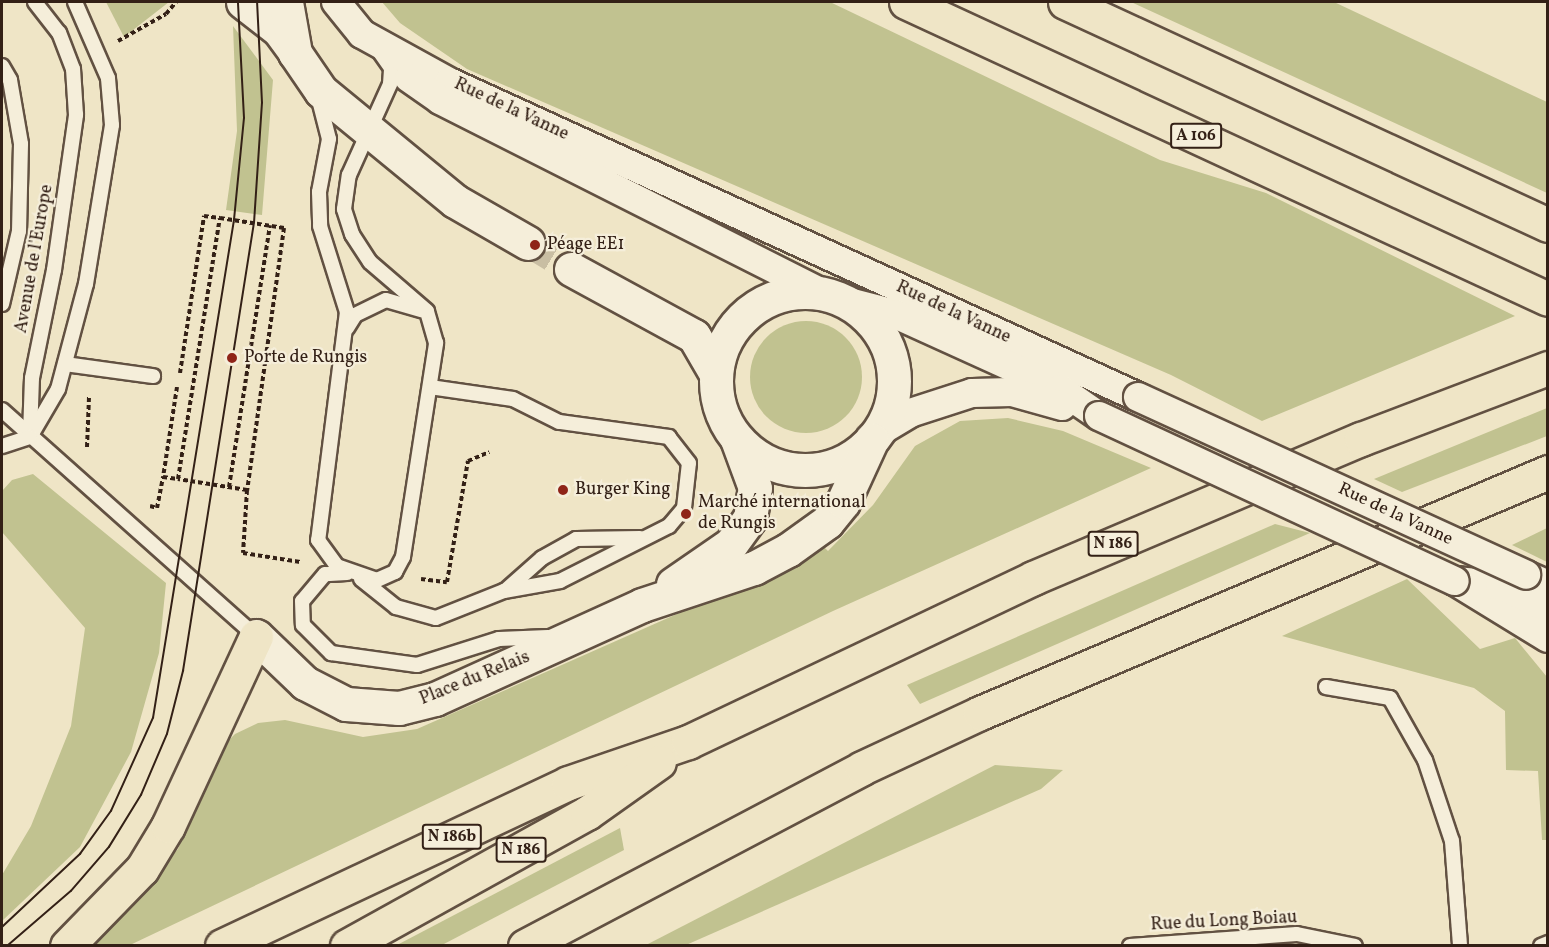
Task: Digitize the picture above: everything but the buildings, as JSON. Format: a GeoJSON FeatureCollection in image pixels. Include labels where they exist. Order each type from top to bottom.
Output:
{"type":"FeatureCollection","features":[{"type":"Feature","properties":{"kind":"highway","name":"A 106"},"geometry":{"type":"LineString","coordinates":[[906,2],[1548,300]]}},
{"type":"Feature","properties":{"kind":"highway"},"geometry":{"type":"LineString","coordinates":[[1065,2],[1548,225]]}},
{"type":"Feature","properties":{"kind":"highway","name":"N 186"},"geometry":{"type":"LineString","coordinates":[[347,945],[587,813],[688,742],[1034,578],[1361,439],[1548,368]]}},
{"type":"Feature","properties":{"kind":"highway"},"geometry":{"type":"LineString","coordinates":[[525,945],[947,728],[1548,472]]}},
{"type":"Feature","properties":{"kind":"highway"},"geometry":{"type":"LineString","coordinates":[[67,945],[147,860],[256,636]]}},
{"type":"Feature","properties":{"kind":"highway","name":"N 186b"},"geometry":{"type":"LineString","coordinates":[[222,945],[568,783],[688,742]]}},
{"type":"Feature","properties":{"kind":"main road"},"geometry":{"type":"LineString","coordinates":[[243,2],[279,30],[300,62],[367,131],[455,201],[528,243]]}},
{"type":"Feature","properties":{"kind":"main road"},"geometry":{"type":"LineString","coordinates":[[286,2],[300,62]]}},
{"type":"Feature","properties":{"kind":"main road"},"geometry":{"type":"LineString","coordinates":[[571,269],[694,336],[716,374]]}},
{"type":"Feature","properties":{"kind":"main road"},"geometry":{"type":"LineString","coordinates":[[789,294],[833,297],[880,332],[890,352],[892,398],[875,436],[853,456],[803,470],[755,455],[736,437],[717,396],[716,374],[734,328],[751,310],[789,294]]}},
{"type":"Feature","properties":{"kind":"main road","name":"Place du Relais"},"geometry":{"type":"LineString","coordinates":[[256,636],[305,684],[346,704],[372,708],[435,699],[642,605],[754,568],[811,535],[843,502],[875,436]]}},
{"type":"Feature","properties":{"kind":"main road","name":"Place du Relais"},"geometry":{"type":"LineString","coordinates":[[642,605],[731,544],[750,518],[755,488],[736,437]]}},
{"type":"Feature","properties":{"kind":"street","name":"Rue de la Vanne"},"geometry":{"type":"LineString","coordinates":[[336,2],[369,41],[440,100],[833,297],[895,314],[1060,389],[1099,416]]}},
{"type":"Feature","properties":{"kind":"street","name":"Rue de la Vanne"},"geometry":{"type":"LineString","coordinates":[[369,41],[449,82],[1537,580]]}},
{"type":"Feature","properties":{"kind":"street"},"geometry":{"type":"LineString","coordinates":[[875,436],[910,413],[972,393],[1011,392],[1099,416],[1455,581],[1548,638]]}},
{"type":"Feature","properties":{"kind":"street"},"geometry":{"type":"LineString","coordinates":[[1455,581],[1500,585],[1548,608]]}},
{"type":"Feature","properties":{"kind":"lane","name":"Avenue de l'Europe"},"geometry":{"type":"LineString","coordinates":[[30,437],[32,378],[54,270],[76,115],[73,69],[59,33],[35,2]]}},
{"type":"Feature","properties":{"kind":"lane"},"geometry":{"type":"LineString","coordinates":[[2,446],[30,437],[58,388],[86,284],[112,125],[108,78],[75,2]]}},
{"type":"Feature","properties":{"kind":"lane"},"geometry":{"type":"LineString","coordinates":[[369,41],[391,77],[349,175],[347,221],[370,262],[415,297],[432,320],[436,343],[403,557],[385,579],[330,572],[318,579],[300,614],[319,646],[351,658],[417,665],[499,639],[577,636]]}},
{"type":"Feature","properties":{"kind":"lane"},"geometry":{"type":"LineString","coordinates":[[300,62],[328,125],[319,208],[347,312],[317,531],[326,554],[396,607],[423,617],[448,615],[504,591],[560,581],[651,536],[674,522],[684,508],[691,473],[678,442],[560,422],[513,399],[430,387]]}},
{"type":"Feature","properties":{"kind":"lane"},"geometry":{"type":"LineString","coordinates":[[2,66],[10,80],[21,144],[19,231],[2,304]]}},
{"type":"Feature","properties":{"kind":"lane"},"geometry":{"type":"LineString","coordinates":[[346,331],[355,315],[386,300],[417,306],[432,320]]}},
{"type":"Feature","properties":{"kind":"lane"},"geometry":{"type":"LineString","coordinates":[[65,364],[153,376]]}},
{"type":"Feature","properties":{"kind":"lane","name":"Place du Relais"},"geometry":{"type":"LineString","coordinates":[[2,410],[195,587],[256,636]]}},
{"type":"Feature","properties":{"kind":"lane"},"geometry":{"type":"LineString","coordinates":[[504,591],[542,558],[576,539],[651,536]]}},
{"type":"Feature","properties":{"kind":"lane"},"geometry":{"type":"LineString","coordinates":[[1326,687],[1390,698],[1425,760],[1452,841],[1460,945]]}},
{"type":"Feature","properties":{"kind":"lane","name":"Rue du Long Boiau"},"geometry":{"type":"LineString","coordinates":[[1130,945],[1297,934],[1355,945]]}},
{"type":"Feature","properties":{"kind":"lane"},"geometry":{"type":"LineString","coordinates":[[1541,945],[1548,943]]}},
{"type":"Feature","properties":{"kind":"path"},"geometry":{"type":"LineString","coordinates":[[98,51],[166,14],[176,2]]}},
{"type":"Feature","properties":{"kind":"path"},"geometry":{"type":"LineString","coordinates":[[247,490],[163,477],[204,216],[284,228],[247,490],[243,553],[311,563]]}},
{"type":"Feature","properties":{"kind":"path"},"geometry":{"type":"LineString","coordinates":[[178,479],[220,218]]}},
{"type":"Feature","properties":{"kind":"path"},"geometry":{"type":"LineString","coordinates":[[230,487],[270,225]]}},
{"type":"Feature","properties":{"kind":"path"},"geometry":{"type":"LineString","coordinates":[[87,447],[89,397]]}},
{"type":"Feature","properties":{"kind":"path"},"geometry":{"type":"LineString","coordinates":[[413,578],[447,582],[468,461],[489,452]]}},
{"type":"Feature","properties":{"kind":"green space"},"geometry":{"type":"Polygon","coordinates":[[[106,2],[169,2],[124,37],[106,2]]]}},
{"type":"Feature","properties":{"kind":"green space"},"geometry":{"type":"Polygon","coordinates":[[[382,2],[830,2],[1160,160],[1266,193],[1515,316],[1262,421],[1171,375],[467,69],[400,23],[382,2]]]}},
{"type":"Feature","properties":{"kind":"green space"},"geometry":{"type":"Polygon","coordinates":[[[1131,2],[1334,2],[1547,102],[1547,193],[1131,2]]]}},
{"type":"Feature","properties":{"kind":"green space"},"geometry":{"type":"Polygon","coordinates":[[[233,26],[273,80],[262,215],[226,210],[237,131],[233,26]]]}},
{"type":"Feature","properties":{"kind":"green space"},"geometry":{"type":"Polygon","coordinates":[[[806,321],[828,325],[846,337],[858,355],[862,377],[858,399],[846,417],[828,429],[806,433],[784,429],[766,417],[754,399],[750,377],[754,355],[766,337],[784,325],[806,321]]]}},
{"type":"Feature","properties":{"kind":"green space"},"geometry":{"type":"Polygon","coordinates":[[[1547,408],[1547,436],[1402,492],[1374,479],[1547,408]]]}},
{"type":"Feature","properties":{"kind":"green space"},"geometry":{"type":"Polygon","coordinates":[[[1008,418],[1063,431],[1151,468],[833,611],[130,945],[88,945],[178,849],[215,754],[235,734],[258,723],[285,720],[363,737],[417,729],[797,561],[821,544],[828,551],[873,505],[915,446],[960,421],[1008,418]]]}},
{"type":"Feature","properties":{"kind":"green space"},"geometry":{"type":"Polygon","coordinates":[[[33,474],[166,583],[159,653],[131,752],[80,847],[2,921],[2,875],[31,826],[71,726],[85,628],[2,532],[2,491],[12,480],[33,474]]]}},
{"type":"Feature","properties":{"kind":"green space"},"geometry":{"type":"Polygon","coordinates":[[[1275,524],[1310,533],[920,704],[907,685],[1275,524]]]}},
{"type":"Feature","properties":{"kind":"green space"},"geometry":{"type":"Polygon","coordinates":[[[1547,528],[1547,562],[1512,545],[1547,528]]]}},
{"type":"Feature","properties":{"kind":"green space"},"geometry":{"type":"Polygon","coordinates":[[[1407,579],[1480,649],[1515,638],[1547,677],[1547,840],[1542,840],[1538,771],[1506,770],[1505,711],[1474,688],[1282,636],[1407,579]]]}},
{"type":"Feature","properties":{"kind":"green space"},"geometry":{"type":"Polygon","coordinates":[[[995,765],[1063,770],[1041,789],[686,945],[646,945],[995,765]]]}},
{"type":"Feature","properties":{"kind":"green space"},"geometry":{"type":"Polygon","coordinates":[[[620,828],[624,850],[442,945],[397,945],[620,828]]]}},
{"type":"Feature","properties":{"kind":"tunnel"},"geometry":{"type":"LineString","coordinates":[[528,243],[571,269]]}},
{"type":"Feature","properties":{"kind":"tram line"},"geometry":{"type":"LineString","coordinates":[[2,927],[80,854],[111,811],[153,718],[234,220],[244,118],[238,2]]}},
{"type":"Feature","properties":{"kind":"tram line"},"geometry":{"type":"LineString","coordinates":[[7,946],[71,891],[109,847],[141,795],[167,734],[183,671],[254,223],[262,103],[257,2]]}},
{"type":"Feature","properties":{"kind":"place","name":"Péage EE1"},"geometry":{"type":"Point","coordinates":[535,245]}},
{"type":"Feature","properties":{"kind":"place","name":"Porte de Rungis"},"geometry":{"type":"Point","coordinates":[232,358]}},
{"type":"Feature","properties":{"kind":"place","name":"Burger King"},"geometry":{"type":"Point","coordinates":[563,490]}},
{"type":"Feature","properties":{"kind":"place","name":"Marché international de Rungis"},"geometry":{"type":"Point","coordinates":[686,514]}}]}
